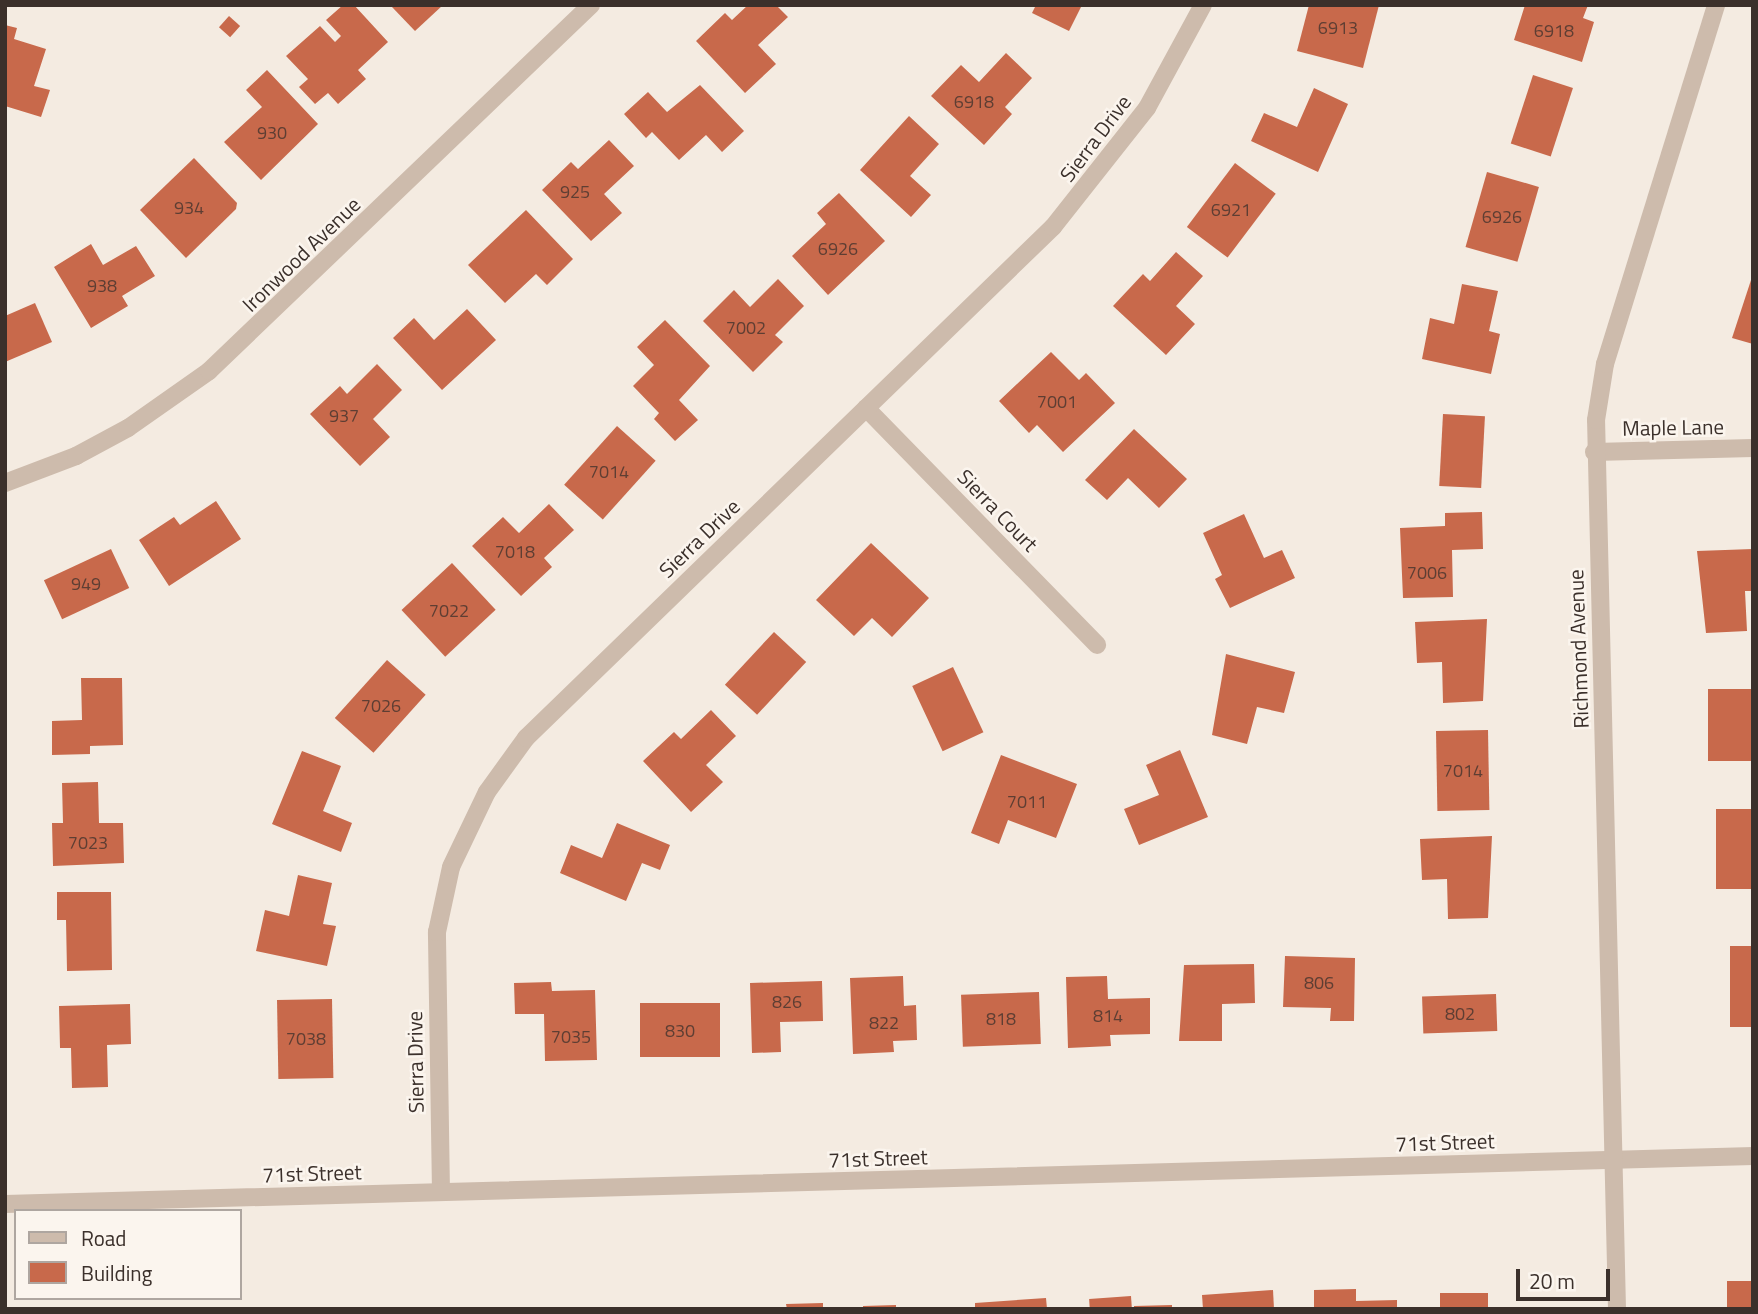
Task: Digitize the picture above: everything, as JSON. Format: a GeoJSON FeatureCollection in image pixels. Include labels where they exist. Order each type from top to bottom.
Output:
{"type":"FeatureCollection","features":[{"type":"Feature","properties":{"kind":"street","name":"Ironwood Avenue"},"geometry":{"type":"LineString","coordinates":[[5,483],[76,456],[128,428],[209,371],[592,5]]}},
{"type":"Feature","properties":{"kind":"street","name":"Sierra Drive"},"geometry":{"type":"LineString","coordinates":[[441,1192],[435,966],[442,904],[467,828],[526,738],[1053,227],[1097,176],[1147,108],[1203,5]]}},
{"type":"Feature","properties":{"kind":"street","name":"Richmond Avenue"},"geometry":{"type":"LineString","coordinates":[[1617,1309],[1594,452],[1605,364],[1716,5]]}},
{"type":"Feature","properties":{"kind":"street","name":"Sierra Court"},"geometry":{"type":"LineString","coordinates":[[866,408],[1097,645]]}},
{"type":"Feature","properties":{"kind":"street","name":"Maple Lane"},"geometry":{"type":"LineString","coordinates":[[1594,452],[1753,448]]}},
{"type":"Feature","properties":{"kind":"street","name":"71st Street"},"geometry":{"type":"LineString","coordinates":[[5,1204],[1753,1156]]}},
{"type":"Feature","properties":{"kind":"building"},"geometry":{"type":"Polygon","coordinates":[[[343,5],[354,5],[388,42],[358,70],[366,79],[338,104],[328,93],[315,104],[299,87],[308,79],[286,56],[320,26],[335,42],[341,36],[326,20],[343,5]]]}},
{"type":"Feature","properties":{"kind":"building"},"geometry":{"type":"Polygon","coordinates":[[[394,5],[443,5],[415,31],[392,7],[394,5]]]}},
{"type":"Feature","properties":{"kind":"building"},"geometry":{"type":"Polygon","coordinates":[[[748,5],[776,5],[788,17],[758,45],[776,64],[745,93],[696,41],[725,13],[732,20],[748,5]]]}},
{"type":"Feature","properties":{"kind":"building"},"geometry":{"type":"Polygon","coordinates":[[[1036,5],[1082,5],[1069,31],[1032,13],[1036,5]]]}},
{"type":"Feature","properties":{"kind":"building"},"geometry":{"type":"Polygon","coordinates":[[[1309,5],[1379,5],[1363,68],[1297,51],[1309,5]]]}},
{"type":"Feature","properties":{"kind":"building"},"geometry":{"type":"Polygon","coordinates":[[[1525,5],[1588,5],[1583,18],[1594,22],[1582,62],[1514,40],[1525,5]]]}},
{"type":"Feature","properties":{"kind":"building"},"geometry":{"type":"Polygon","coordinates":[[[229,16],[240,26],[230,37],[219,27],[229,16]]]}},
{"type":"Feature","properties":{"kind":"building"},"geometry":{"type":"Polygon","coordinates":[[[5,25],[17,28],[14,39],[46,49],[34,86],[50,90],[41,117],[5,106],[5,25]]]}},
{"type":"Feature","properties":{"kind":"building"},"geometry":{"type":"Polygon","coordinates":[[[1006,53],[1032,78],[1005,107],[1012,114],[984,145],[931,96],[961,65],[979,82],[1006,53]]]}},
{"type":"Feature","properties":{"kind":"building"},"geometry":{"type":"Polygon","coordinates":[[[267,70],[318,124],[261,180],[224,142],[262,107],[246,90],[267,70]]]}},
{"type":"Feature","properties":{"kind":"building"},"geometry":{"type":"Polygon","coordinates":[[[1533,75],[1573,88],[1551,156],[1511,143],[1533,75]]]}},
{"type":"Feature","properties":{"kind":"building"},"geometry":{"type":"Polygon","coordinates":[[[700,85],[744,131],[722,152],[706,135],[679,160],[652,132],[646,138],[624,114],[648,92],[667,112],[700,85]]]}},
{"type":"Feature","properties":{"kind":"building"},"geometry":{"type":"Polygon","coordinates":[[[1314,88],[1348,104],[1318,172],[1251,141],[1264,113],[1297,127],[1314,88]]]}},
{"type":"Feature","properties":{"kind":"building"},"geometry":{"type":"Polygon","coordinates":[[[909,116],[939,144],[910,176],[931,195],[911,217],[860,170],[909,116]]]}},
{"type":"Feature","properties":{"kind":"building"},"geometry":{"type":"Polygon","coordinates":[[[609,140],[634,166],[604,194],[622,213],[591,241],[542,190],[571,162],[578,169],[609,140]]]}},
{"type":"Feature","properties":{"kind":"building"},"geometry":{"type":"Polygon","coordinates":[[[194,158],[237,203],[236,209],[186,258],[140,210],[194,158]]]}},
{"type":"Feature","properties":{"kind":"building"},"geometry":{"type":"Polygon","coordinates":[[[1235,163],[1276,194],[1228,258],[1187,227],[1235,163]]]}},
{"type":"Feature","properties":{"kind":"building"},"geometry":{"type":"Polygon","coordinates":[[[1487,172],[1539,187],[1517,262],[1466,247],[1487,172]]]}},
{"type":"Feature","properties":{"kind":"building"},"geometry":{"type":"Polygon","coordinates":[[[839,193],[885,241],[828,295],[792,256],[826,224],[817,213],[839,193]]]}},
{"type":"Feature","properties":{"kind":"building"},"geometry":{"type":"Polygon","coordinates":[[[526,210],[573,259],[547,285],[536,274],[505,303],[468,265],[526,210]]]}},
{"type":"Feature","properties":{"kind":"building"},"geometry":{"type":"Polygon","coordinates":[[[91,244],[103,265],[136,246],[155,276],[122,296],[128,306],[91,328],[54,267],[91,244]]]}},
{"type":"Feature","properties":{"kind":"building"},"geometry":{"type":"Polygon","coordinates":[[[1176,252],[1203,276],[1176,306],[1195,324],[1166,355],[1113,306],[1143,274],[1150,281],[1176,252]]]}},
{"type":"Feature","properties":{"kind":"building"},"geometry":{"type":"Polygon","coordinates":[[[1753,277],[1753,344],[1732,338],[1753,277]]]}},
{"type":"Feature","properties":{"kind":"building"},"geometry":{"type":"Polygon","coordinates":[[[778,279],[804,306],[775,335],[783,342],[753,372],[703,321],[734,290],[750,307],[778,279]]]}},
{"type":"Feature","properties":{"kind":"building"},"geometry":{"type":"Polygon","coordinates":[[[1462,284],[1498,291],[1489,331],[1500,334],[1491,374],[1422,359],[1430,318],[1454,324],[1462,284]]]}},
{"type":"Feature","properties":{"kind":"building"},"geometry":{"type":"Polygon","coordinates":[[[35,303],[52,342],[5,362],[5,316],[35,303]]]}},
{"type":"Feature","properties":{"kind":"building"},"geometry":{"type":"Polygon","coordinates":[[[467,309],[496,340],[442,390],[393,338],[414,318],[434,340],[467,309]]]}},
{"type":"Feature","properties":{"kind":"building"},"geometry":{"type":"Polygon","coordinates":[[[665,320],[710,366],[679,400],[698,420],[675,441],[654,419],[659,413],[633,386],[654,365],[637,347],[665,320]]]}},
{"type":"Feature","properties":{"kind":"building"},"geometry":{"type":"Polygon","coordinates":[[[1051,352],[1079,380],[1086,373],[1115,403],[1063,452],[1037,425],[1029,433],[999,401],[1051,352]]]}},
{"type":"Feature","properties":{"kind":"building"},"geometry":{"type":"Polygon","coordinates":[[[377,364],[402,390],[373,419],[390,437],[360,466],[310,414],[340,386],[347,394],[377,364]]]}},
{"type":"Feature","properties":{"kind":"building"},"geometry":{"type":"Polygon","coordinates":[[[1443,414],[1485,416],[1481,488],[1439,486],[1443,414]]]}},
{"type":"Feature","properties":{"kind":"building"},"geometry":{"type":"Polygon","coordinates":[[[617,426],[656,461],[603,520],[564,485],[617,426]]]}},
{"type":"Feature","properties":{"kind":"building"},"geometry":{"type":"Polygon","coordinates":[[[1134,429],[1187,479],[1159,508],[1128,478],[1107,500],[1085,480],[1134,429]]]}},
{"type":"Feature","properties":{"kind":"building"},"geometry":{"type":"Polygon","coordinates":[[[216,501],[241,539],[169,586],[139,540],[174,517],[180,525],[216,501]]]}},
{"type":"Feature","properties":{"kind":"building"},"geometry":{"type":"Polygon","coordinates":[[[549,504],[574,530],[544,558],[552,567],[521,596],[472,546],[503,517],[519,533],[549,504]]]}},
{"type":"Feature","properties":{"kind":"building"},"geometry":{"type":"Polygon","coordinates":[[[1482,512],[1483,549],[1452,550],[1453,597],[1403,598],[1400,528],[1445,526],[1445,513],[1482,512]]]}},
{"type":"Feature","properties":{"kind":"building"},"geometry":{"type":"Polygon","coordinates":[[[1244,514],[1264,558],[1282,550],[1295,578],[1230,608],[1215,579],[1222,575],[1203,533],[1244,514]]]}},
{"type":"Feature","properties":{"kind":"building"},"geometry":{"type":"Polygon","coordinates":[[[871,543],[929,598],[892,637],[872,618],[854,636],[816,600],[871,543]]]}},
{"type":"Feature","properties":{"kind":"building"},"geometry":{"type":"Polygon","coordinates":[[[111,549],[129,588],[62,619],[44,580],[111,549]]]}},
{"type":"Feature","properties":{"kind":"building"},"geometry":{"type":"Polygon","coordinates":[[[1753,549],[1753,591],[1745,591],[1747,631],[1706,633],[1697,551],[1753,549]]]}},
{"type":"Feature","properties":{"kind":"building"},"geometry":{"type":"Polygon","coordinates":[[[452,563],[496,610],[445,657],[402,610],[452,563]]]}},
{"type":"Feature","properties":{"kind":"building"},"geometry":{"type":"Polygon","coordinates":[[[1487,619],[1483,701],[1443,703],[1442,662],[1417,663],[1415,622],[1487,619]]]}},
{"type":"Feature","properties":{"kind":"building"},"geometry":{"type":"Polygon","coordinates":[[[774,632],[806,662],[757,715],[725,685],[774,632]]]}},
{"type":"Feature","properties":{"kind":"building"},"geometry":{"type":"Polygon","coordinates":[[[1226,654],[1295,672],[1284,713],[1257,707],[1247,744],[1212,735],[1226,654]]]}},
{"type":"Feature","properties":{"kind":"building"},"geometry":{"type":"Polygon","coordinates":[[[387,660],[426,695],[373,753],[335,718],[387,660]]]}},
{"type":"Feature","properties":{"kind":"building"},"geometry":{"type":"Polygon","coordinates":[[[953,667],[983,732],[943,751],[912,686],[953,667]]]}},
{"type":"Feature","properties":{"kind":"building"},"geometry":{"type":"Polygon","coordinates":[[[81,678],[122,678],[123,745],[90,746],[90,754],[52,755],[52,721],[82,720],[81,678]]]}},
{"type":"Feature","properties":{"kind":"building"},"geometry":{"type":"Polygon","coordinates":[[[1708,689],[1753,689],[1753,761],[1708,761],[1708,689]]]}},
{"type":"Feature","properties":{"kind":"building"},"geometry":{"type":"Polygon","coordinates":[[[711,710],[736,736],[706,765],[723,782],[691,812],[643,761],[674,732],[681,739],[711,710]]]}},
{"type":"Feature","properties":{"kind":"building"},"geometry":{"type":"Polygon","coordinates":[[[1488,730],[1489,810],[1437,811],[1436,731],[1488,730]]]}},
{"type":"Feature","properties":{"kind":"building"},"geometry":{"type":"Polygon","coordinates":[[[1180,750],[1208,817],[1139,845],[1124,809],[1159,795],[1146,765],[1180,750]]]}},
{"type":"Feature","properties":{"kind":"building"},"geometry":{"type":"Polygon","coordinates":[[[302,751],[341,766],[323,811],[352,823],[341,852],[272,824],[302,751]]]}},
{"type":"Feature","properties":{"kind":"building"},"geometry":{"type":"Polygon","coordinates":[[[1001,755],[1077,784],[1056,838],[1008,820],[999,844],[971,833],[1001,755]]]}},
{"type":"Feature","properties":{"kind":"building"},"geometry":{"type":"Polygon","coordinates":[[[98,782],[99,823],[123,823],[124,863],[53,866],[52,823],[63,823],[62,783],[98,782]]]}},
{"type":"Feature","properties":{"kind":"building"},"geometry":{"type":"Polygon","coordinates":[[[1716,809],[1753,809],[1753,889],[1716,889],[1716,809]]]}},
{"type":"Feature","properties":{"kind":"building"},"geometry":{"type":"Polygon","coordinates":[[[617,823],[670,845],[660,870],[642,863],[626,901],[560,873],[571,845],[602,858],[617,823]]]}},
{"type":"Feature","properties":{"kind":"building"},"geometry":{"type":"Polygon","coordinates":[[[1492,836],[1488,918],[1448,919],[1447,879],[1422,880],[1420,839],[1492,836]]]}},
{"type":"Feature","properties":{"kind":"building"},"geometry":{"type":"Polygon","coordinates":[[[298,875],[332,883],[323,924],[336,926],[327,966],[256,951],[265,910],[289,916],[298,875]]]}},
{"type":"Feature","properties":{"kind":"building"},"geometry":{"type":"Polygon","coordinates":[[[57,892],[111,892],[112,970],[67,971],[66,920],[57,920],[57,892]]]}},
{"type":"Feature","properties":{"kind":"building"},"geometry":{"type":"Polygon","coordinates":[[[1730,946],[1753,946],[1753,1027],[1730,1027],[1730,946]]]}},
{"type":"Feature","properties":{"kind":"building"},"geometry":{"type":"Polygon","coordinates":[[[1285,956],[1355,958],[1354,1021],[1330,1021],[1331,1008],[1283,1007],[1285,956]]]}},
{"type":"Feature","properties":{"kind":"building"},"geometry":{"type":"Polygon","coordinates":[[[1254,964],[1255,1003],[1222,1004],[1222,1041],[1179,1041],[1184,965],[1254,964]]]}},
{"type":"Feature","properties":{"kind":"building"},"geometry":{"type":"Polygon","coordinates":[[[903,976],[904,1006],[916,1005],[917,1040],[893,1041],[894,1052],[853,1054],[850,978],[903,976]]]}},
{"type":"Feature","properties":{"kind":"building"},"geometry":{"type":"Polygon","coordinates":[[[1107,976],[1108,999],[1150,998],[1150,1034],[1110,1035],[1111,1046],[1068,1048],[1066,977],[1107,976]]]}},
{"type":"Feature","properties":{"kind":"building"},"geometry":{"type":"Polygon","coordinates":[[[822,981],[823,1021],[780,1022],[781,1052],[752,1053],[750,983],[822,981]]]}},
{"type":"Feature","properties":{"kind":"building"},"geometry":{"type":"Polygon","coordinates":[[[551,982],[552,991],[595,990],[597,1060],[545,1061],[544,1014],[515,1014],[514,983],[551,982]]]}},
{"type":"Feature","properties":{"kind":"building"},"geometry":{"type":"Polygon","coordinates":[[[1039,992],[1041,1044],[963,1047],[961,995],[1039,992]]]}},
{"type":"Feature","properties":{"kind":"building"},"geometry":{"type":"Polygon","coordinates":[[[1496,994],[1497,1031],[1423,1034],[1422,997],[1496,994]]]}},
{"type":"Feature","properties":{"kind":"building"},"geometry":{"type":"Polygon","coordinates":[[[332,999],[333,1078],[278,1079],[277,1000],[332,999]]]}},
{"type":"Feature","properties":{"kind":"building"},"geometry":{"type":"Polygon","coordinates":[[[640,1003],[720,1003],[720,1057],[640,1057],[640,1003]]]}},
{"type":"Feature","properties":{"kind":"building"},"geometry":{"type":"Polygon","coordinates":[[[130,1004],[131,1044],[107,1045],[108,1087],[72,1088],[71,1048],[60,1048],[59,1006],[130,1004]]]}},
{"type":"Feature","properties":{"kind":"building"},"geometry":{"type":"Polygon","coordinates":[[[1727,1281],[1753,1281],[1753,1309],[1727,1309],[1727,1281]]]}},
{"type":"Feature","properties":{"kind":"building"},"geometry":{"type":"Polygon","coordinates":[[[1356,1289],[1356,1301],[1397,1300],[1397,1309],[1314,1309],[1314,1290],[1356,1289]]]}},
{"type":"Feature","properties":{"kind":"building"},"geometry":{"type":"Polygon","coordinates":[[[1273,1290],[1274,1309],[1203,1309],[1202,1295],[1273,1290]]]}},
{"type":"Feature","properties":{"kind":"building"},"geometry":{"type":"Polygon","coordinates":[[[1440,1293],[1488,1293],[1488,1309],[1440,1309],[1440,1293]]]}},
{"type":"Feature","properties":{"kind":"building"},"geometry":{"type":"Polygon","coordinates":[[[1131,1296],[1132,1309],[1090,1309],[1089,1299],[1131,1296]]]}},
{"type":"Feature","properties":{"kind":"building"},"geometry":{"type":"Polygon","coordinates":[[[1046,1298],[1047,1309],[975,1309],[975,1303],[1046,1298]]]}},
{"type":"Feature","properties":{"kind":"building"},"geometry":{"type":"Polygon","coordinates":[[[823,1303],[823,1309],[787,1309],[786,1304],[823,1303]]]}},
{"type":"Feature","properties":{"kind":"building"},"geometry":{"type":"Polygon","coordinates":[[[896,1305],[896,1309],[863,1309],[863,1306],[896,1305]]]}},
{"type":"Feature","properties":{"kind":"building"},"geometry":{"type":"Polygon","coordinates":[[[1172,1305],[1172,1309],[1134,1309],[1134,1306],[1172,1305]]]}}]}
